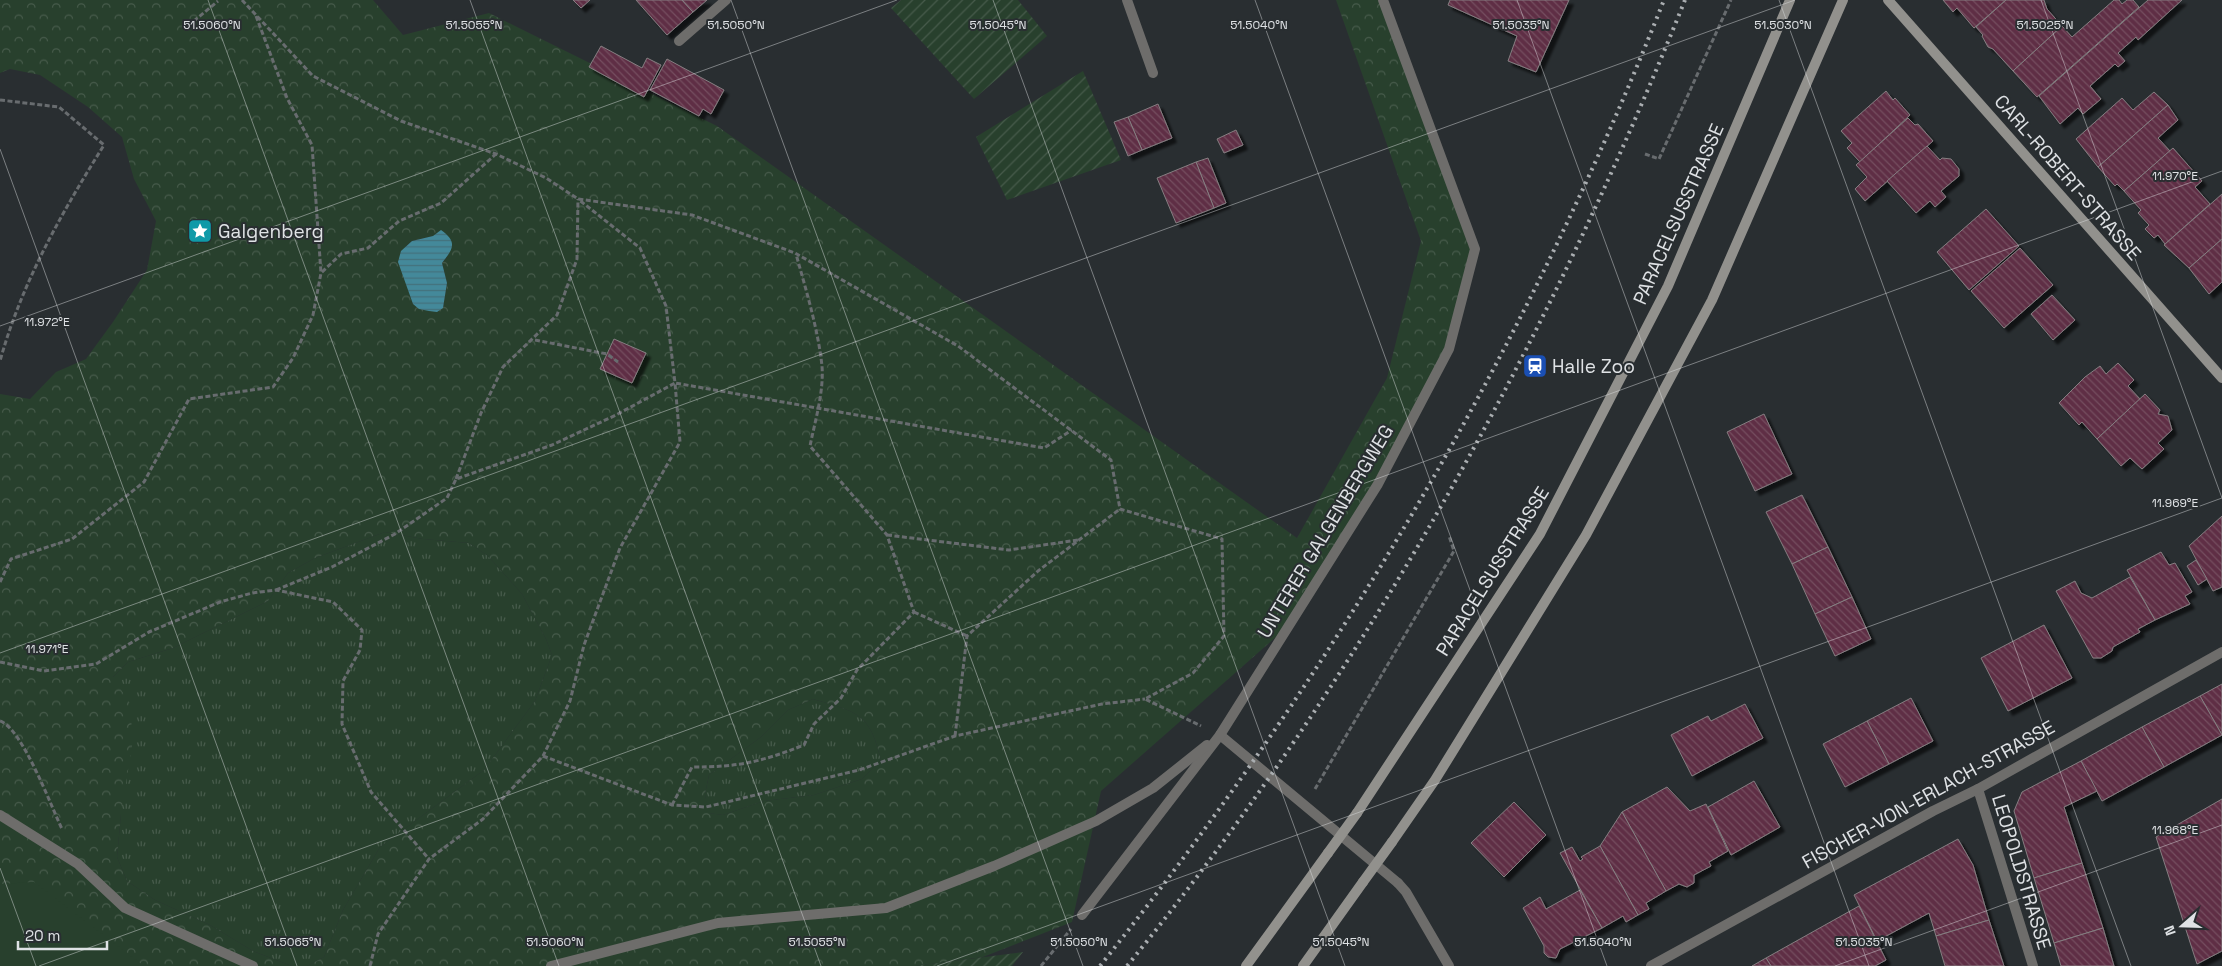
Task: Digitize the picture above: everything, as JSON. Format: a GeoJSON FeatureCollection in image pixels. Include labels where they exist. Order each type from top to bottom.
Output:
{"type":"FeatureCollection","features":[{"type":"Feature","properties":{"kind":"main road","name":"PARACELSUSSTRASSE"},"geometry":{"type":"LineString","coordinates":[[1246,966],[1357,813],[1540,534],[1668,286],[1790,0]]}},
{"type":"Feature","properties":{"kind":"main road"},"geometry":{"type":"LineString","coordinates":[[1303,966],[1435,780],[1590,527],[1712,300],[1843,0]]}},
{"type":"Feature","properties":{"kind":"main road","name":"CARL-ROBERT-STRASSE"},"geometry":{"type":"LineString","coordinates":[[1888,0],[2222,378]]}},
{"type":"Feature","properties":{"kind":"street"},"geometry":{"type":"LineString","coordinates":[[679,41],[726,0]]}},
{"type":"Feature","properties":{"kind":"street"},"geometry":{"type":"LineString","coordinates":[[1126,0],[1153,73]]}},
{"type":"Feature","properties":{"kind":"street","name":"UNTERER GALGENBERGWEG"},"geometry":{"type":"LineString","coordinates":[[1082,915],[1220,735],[1378,484],[1449,349],[1475,250],[1383,0]]}},
{"type":"Feature","properties":{"kind":"street","name":"FISCHER-VON-ERLACH-STRASSE"},"geometry":{"type":"LineString","coordinates":[[1651,966],[1933,811],[1978,789],[2222,652]]}},
{"type":"Feature","properties":{"kind":"street"},"geometry":{"type":"LineString","coordinates":[[1220,735],[1398,883],[1406,892],[1449,966]]}},
{"type":"Feature","properties":{"kind":"street","name":"UNTERER GALGENBERGWEG"},"geometry":{"type":"LineString","coordinates":[[551,966],[718,923],[886,908],[994,866],[1096,821],[1153,788],[1220,735]]}},
{"type":"Feature","properties":{"kind":"street","name":"LEOPOLDSTRASSE"},"geometry":{"type":"LineString","coordinates":[[1978,789],[2033,966]]}},
{"type":"Feature","properties":{"kind":"street"},"geometry":{"type":"LineString","coordinates":[[0,815],[78,864],[125,908],[253,966]]}},
{"type":"Feature","properties":{"kind":"path"},"geometry":{"type":"LineString","coordinates":[[212,0],[219,1]]}},
{"type":"Feature","properties":{"kind":"path"},"geometry":{"type":"LineString","coordinates":[[242,0],[313,76],[400,121],[496,154],[546,178],[578,199],[640,248],[666,306],[680,442],[620,548],[584,645],[570,701],[543,756],[483,819],[429,859],[378,934],[370,966]]}},
{"type":"Feature","properties":{"kind":"path"},"geometry":{"type":"LineString","coordinates":[[1645,154],[1659,158],[1731,0]]}},
{"type":"Feature","properties":{"kind":"path"},"geometry":{"type":"LineString","coordinates":[[188,26],[219,1]]}},
{"type":"Feature","properties":{"kind":"path"},"geometry":{"type":"LineString","coordinates":[[0,582],[11,559],[72,539],[144,482],[189,399],[273,387],[293,358],[313,315],[321,273],[312,145],[287,98],[255,14]]}},
{"type":"Feature","properties":{"kind":"path"},"geometry":{"type":"LineString","coordinates":[[0,100],[58,107],[104,145],[58,220],[30,275],[9,329],[0,361]]}},
{"type":"Feature","properties":{"kind":"path"},"geometry":{"type":"LineString","coordinates":[[321,273],[341,254],[368,248],[399,221],[441,203],[496,154]]}},
{"type":"Feature","properties":{"kind":"path"},"geometry":{"type":"LineString","coordinates":[[578,199],[692,215],[795,253],[958,346],[1111,460],[1120,509]]}},
{"type":"Feature","properties":{"kind":"path"},"geometry":{"type":"LineString","coordinates":[[0,662],[44,671],[96,664],[149,632],[220,602],[252,593],[276,590],[332,567],[395,534],[448,498],[480,413],[503,367],[557,315],[577,259],[578,199]]}},
{"type":"Feature","properties":{"kind":"path"},"geometry":{"type":"LineString","coordinates":[[795,253],[808,301],[822,368],[818,409],[810,446],[887,535],[914,612],[967,636]]}},
{"type":"Feature","properties":{"kind":"path"},"geometry":{"type":"LineString","coordinates":[[534,339],[607,354],[618,362]]}},
{"type":"Feature","properties":{"kind":"path"},"geometry":{"type":"LineString","coordinates":[[456,479],[552,445],[616,416],[675,383],[1044,448],[1072,430]]}},
{"type":"Feature","properties":{"kind":"path"},"geometry":{"type":"LineString","coordinates":[[543,756],[672,805],[706,807],[859,770],[955,736],[1102,704],[1145,699],[1193,673],[1224,636],[1222,539],[1120,509]]}},
{"type":"Feature","properties":{"kind":"path"},"geometry":{"type":"LineString","coordinates":[[955,736],[967,636],[1038,571],[1120,509]]}},
{"type":"Feature","properties":{"kind":"path"},"geometry":{"type":"LineString","coordinates":[[887,535],[1009,550],[1079,540]]}},
{"type":"Feature","properties":{"kind":"path"},"geometry":{"type":"LineString","coordinates":[[1306,805],[1454,551],[1449,536]]}},
{"type":"Feature","properties":{"kind":"path"},"geometry":{"type":"LineString","coordinates":[[276,590],[333,602],[362,630],[360,650],[342,681],[342,724],[371,792],[429,859]]}},
{"type":"Feature","properties":{"kind":"path"},"geometry":{"type":"LineString","coordinates":[[672,805],[692,767],[728,767],[764,760],[804,745],[814,724],[841,698],[857,670],[914,612]]}},
{"type":"Feature","properties":{"kind":"path"},"geometry":{"type":"LineString","coordinates":[[1145,699],[1220,735]]}},
{"type":"Feature","properties":{"kind":"path"},"geometry":{"type":"LineString","coordinates":[[0,721],[6,723],[24,746],[64,833]]}},
{"type":"Feature","properties":{"kind":"path"},"geometry":{"type":"LineString","coordinates":[[1041,966],[1082,915]]}},
{"type":"Feature","properties":{"kind":"green space"},"geometry":{"type":"Polygon","coordinates":[[[0,0],[373,0],[403,35],[489,13],[717,126],[1297,538],[1387,378],[1421,241],[1336,0],[1381,0],[1474,249],[1448,348],[1377,481],[1284,630],[1101,791],[1072,922],[983,957],[915,966],[307,966],[324,957],[343,910],[380,847],[484,770],[535,701],[552,655],[546,639],[522,594],[488,556],[469,543],[423,539],[385,532],[315,558],[288,573],[268,601],[173,648],[128,662],[113,677],[131,705],[132,746],[121,814],[117,857],[127,881],[155,900],[210,925],[253,951],[292,966],[114,966],[0,895],[0,394],[30,399],[56,372],[86,359],[147,270],[156,221],[134,179],[122,137],[88,107],[40,75],[10,69],[0,73],[0,0]],[[433,236],[412,241],[406,246],[405,278],[413,304],[443,308],[447,283],[442,263],[447,257],[433,236]],[[813,699],[788,710],[761,737],[709,775],[705,794],[709,813],[723,815],[764,801],[814,795],[862,779],[881,760],[872,732],[859,716],[851,711],[813,699]]]}},
{"type":"Feature","properties":{"kind":"green space"},"geometry":{"type":"Polygon","coordinates":[[[901,0],[1018,0],[1047,36],[974,99],[891,8],[901,0]]]}},
{"type":"Feature","properties":{"kind":"green space"},"geometry":{"type":"Polygon","coordinates":[[[1083,71],[1121,160],[1007,200],[976,137],[1083,71]]]}},
{"type":"Feature","properties":{"kind":"green space"},"geometry":{"type":"Polygon","coordinates":[[[385,532],[423,539],[469,543],[488,556],[522,594],[546,639],[552,655],[535,701],[484,770],[380,847],[343,910],[324,957],[307,966],[292,966],[253,951],[210,925],[155,900],[127,881],[117,857],[121,814],[113,677],[128,662],[173,648],[268,601],[288,573],[315,558],[385,532]]]}},
{"type":"Feature","properties":{"kind":"green space"},"geometry":{"type":"Polygon","coordinates":[[[813,699],[851,711],[859,716],[872,732],[881,760],[862,779],[814,795],[764,801],[723,815],[708,813],[705,794],[709,775],[761,737],[788,710],[813,699]]]}},
{"type":"Feature","properties":{"kind":"green space"},"geometry":{"type":"Polygon","coordinates":[[[34,882],[144,966],[0,966],[0,884],[34,882]]]}},
{"type":"Feature","properties":{"kind":"green space"},"geometry":{"type":"Polygon","coordinates":[[[1023,952],[1012,966],[914,966],[1023,952]]]}},
{"type":"Feature","properties":{"kind":"water"},"geometry":{"type":"Polygon","coordinates":[[[441,230],[450,238],[452,246],[442,263],[447,283],[443,308],[437,312],[419,309],[413,304],[398,262],[401,251],[412,241],[433,236],[441,230]]]}},
{"type":"Feature","properties":{"kind":"building"},"geometry":{"type":"Polygon","coordinates":[[[573,0],[590,0],[581,8],[573,0]]]}},
{"type":"Feature","properties":{"kind":"building"},"geometry":{"type":"Polygon","coordinates":[[[636,0],[682,0],[693,12],[667,35],[636,0]]]}},
{"type":"Feature","properties":{"kind":"building"},"geometry":{"type":"Polygon","coordinates":[[[682,0],[707,0],[693,12],[682,0]]]}},
{"type":"Feature","properties":{"kind":"building"},"geometry":{"type":"Polygon","coordinates":[[[1450,0],[1569,0],[1536,72],[1508,61],[1517,36],[1448,5],[1450,0]]]}},
{"type":"Feature","properties":{"kind":"building"},"geometry":{"type":"Polygon","coordinates":[[[1943,0],[2006,0],[1974,28],[1957,8],[1953,12],[1943,0]]]}},
{"type":"Feature","properties":{"kind":"building"},"geometry":{"type":"Polygon","coordinates":[[[2006,0],[2044,0],[2047,9],[2062,26],[2013,71],[1993,49],[1988,47],[1983,35],[1976,27],[2006,0]]]}},
{"type":"Feature","properties":{"kind":"building"},"geometry":{"type":"Polygon","coordinates":[[[2114,0],[2119,0],[2122,4],[2127,0],[2133,0],[2139,7],[2037,97],[2013,71],[2062,26],[2072,37],[2114,0]]]}},
{"type":"Feature","properties":{"kind":"building"},"geometry":{"type":"Polygon","coordinates":[[[2148,0],[2182,0],[2138,40],[2136,37],[2118,53],[2125,61],[2118,67],[2115,64],[2090,86],[2101,99],[2083,114],[2078,108],[2060,124],[2039,96],[2148,0]]]}},
{"type":"Feature","properties":{"kind":"building"},"geometry":{"type":"Polygon","coordinates":[[[601,46],[642,68],[647,58],[661,65],[644,97],[589,67],[601,46]]]}},
{"type":"Feature","properties":{"kind":"building"},"geometry":{"type":"Polygon","coordinates":[[[667,59],[724,90],[711,114],[703,109],[699,116],[650,90],[667,59]]]}},
{"type":"Feature","properties":{"kind":"building"},"geometry":{"type":"Polygon","coordinates":[[[1886,91],[1910,115],[1860,162],[1847,148],[1852,143],[1841,131],[1886,91]]]}},
{"type":"Feature","properties":{"kind":"building"},"geometry":{"type":"Polygon","coordinates":[[[2154,92],[2168,105],[2098,167],[2076,139],[2122,98],[2133,110],[2154,92]]]}},
{"type":"Feature","properties":{"kind":"building"},"geometry":{"type":"Polygon","coordinates":[[[1158,104],[1172,138],[1142,150],[1128,117],[1158,104]]]}},
{"type":"Feature","properties":{"kind":"building"},"geometry":{"type":"Polygon","coordinates":[[[2168,105],[2178,120],[2158,138],[2170,151],[2124,191],[2117,184],[2115,186],[2098,167],[2168,105]]]}},
{"type":"Feature","properties":{"kind":"building"},"geometry":{"type":"Polygon","coordinates":[[[1128,117],[1142,150],[1128,156],[1114,122],[1128,117]]]}},
{"type":"Feature","properties":{"kind":"building"},"geometry":{"type":"Polygon","coordinates":[[[1908,118],[1915,125],[1918,124],[1933,141],[1865,201],[1855,189],[1867,177],[1856,165],[1908,118]]]}},
{"type":"Feature","properties":{"kind":"building"},"geometry":{"type":"Polygon","coordinates":[[[1236,130],[1243,145],[1224,153],[1217,139],[1236,130]]]}},
{"type":"Feature","properties":{"kind":"building"},"geometry":{"type":"Polygon","coordinates":[[[1927,146],[1940,160],[1942,158],[1951,159],[1959,169],[1959,176],[1941,191],[1946,197],[1935,207],[1930,201],[1916,213],[1887,181],[1927,146]]]}},
{"type":"Feature","properties":{"kind":"building"},"geometry":{"type":"Polygon","coordinates":[[[2173,148],[2202,181],[2195,187],[2210,204],[2165,244],[2158,235],[2154,238],[2145,229],[2149,225],[2138,213],[2141,210],[2124,191],[2173,148]]]}},
{"type":"Feature","properties":{"kind":"building"},"geometry":{"type":"Polygon","coordinates":[[[1208,158],[1226,203],[1214,208],[1196,162],[1208,158]]]}},
{"type":"Feature","properties":{"kind":"building"},"geometry":{"type":"Polygon","coordinates":[[[1196,162],[1214,208],[1176,223],[1157,178],[1196,162]]]}},
{"type":"Feature","properties":{"kind":"building"},"geometry":{"type":"Polygon","coordinates":[[[2222,194],[2222,239],[2189,268],[2164,245],[2222,194]]]}},
{"type":"Feature","properties":{"kind":"building"},"geometry":{"type":"Polygon","coordinates":[[[1986,209],[2019,246],[1969,290],[1937,252],[1986,209]]]}},
{"type":"Feature","properties":{"kind":"building"},"geometry":{"type":"Polygon","coordinates":[[[2222,239],[2222,282],[2209,294],[2189,268],[2222,239]]]}},
{"type":"Feature","properties":{"kind":"building"},"geometry":{"type":"Polygon","coordinates":[[[2020,248],[2053,285],[2004,328],[1971,291],[2020,248]]]}},
{"type":"Feature","properties":{"kind":"building"},"geometry":{"type":"Polygon","coordinates":[[[2052,295],[2075,320],[2053,340],[2031,314],[2052,295]]]}},
{"type":"Feature","properties":{"kind":"building"},"geometry":{"type":"Polygon","coordinates":[[[614,339],[646,353],[632,383],[600,369],[614,339]]]}},
{"type":"Feature","properties":{"kind":"building"},"geometry":{"type":"Polygon","coordinates":[[[2118,363],[2134,380],[2128,386],[2140,399],[2097,439],[2082,422],[2079,425],[2059,403],[2085,377],[2100,366],[2106,374],[2118,363]]]}},
{"type":"Feature","properties":{"kind":"building"},"geometry":{"type":"Polygon","coordinates":[[[2145,394],[2160,410],[2158,414],[2168,416],[2172,430],[2158,443],[2164,449],[2142,469],[2130,458],[2121,466],[2097,439],[2145,394]]]}},
{"type":"Feature","properties":{"kind":"building"},"geometry":{"type":"Polygon","coordinates":[[[1764,414],[1792,474],[1755,491],[1727,432],[1764,414]]]}},
{"type":"Feature","properties":{"kind":"building"},"geometry":{"type":"Polygon","coordinates":[[[1802,495],[1828,547],[1792,564],[1766,512],[1802,495]]]}},
{"type":"Feature","properties":{"kind":"building"},"geometry":{"type":"Polygon","coordinates":[[[2222,516],[2222,587],[2213,591],[2189,546],[2222,516]]]}},
{"type":"Feature","properties":{"kind":"building"},"geometry":{"type":"Polygon","coordinates":[[[1828,547],[1852,597],[1815,614],[1792,564],[1828,547]]]}},
{"type":"Feature","properties":{"kind":"building"},"geometry":{"type":"Polygon","coordinates":[[[2161,552],[2169,565],[2175,563],[2192,592],[2185,596],[2190,604],[2155,620],[2127,570],[2161,552]]]}},
{"type":"Feature","properties":{"kind":"building"},"geometry":{"type":"Polygon","coordinates":[[[2196,560],[2207,579],[2198,585],[2187,566],[2196,560]]]}},
{"type":"Feature","properties":{"kind":"building"},"geometry":{"type":"Polygon","coordinates":[[[2130,577],[2155,620],[2138,629],[2140,632],[2113,647],[2112,651],[2101,658],[2093,658],[2056,591],[2075,581],[2081,593],[2092,598],[2130,577]]]}},
{"type":"Feature","properties":{"kind":"building"},"geometry":{"type":"Polygon","coordinates":[[[1852,597],[1871,639],[1835,656],[1815,614],[1852,597]]]}},
{"type":"Feature","properties":{"kind":"building"},"geometry":{"type":"Polygon","coordinates":[[[2044,625],[2072,678],[2008,711],[1981,658],[2044,625]]]}},
{"type":"Feature","properties":{"kind":"building"},"geometry":{"type":"Polygon","coordinates":[[[2222,684],[2222,735],[2200,696],[2222,684]]]}},
{"type":"Feature","properties":{"kind":"building"},"geometry":{"type":"Polygon","coordinates":[[[2200,696],[2222,735],[2164,767],[2142,727],[2200,696]]]}},
{"type":"Feature","properties":{"kind":"building"},"geometry":{"type":"Polygon","coordinates":[[[1911,698],[1933,741],[1889,764],[1867,721],[1911,698]]]}},
{"type":"Feature","properties":{"kind":"building"},"geometry":{"type":"Polygon","coordinates":[[[1745,704],[1763,738],[1692,776],[1671,735],[1708,716],[1711,721],[1745,704]]]}},
{"type":"Feature","properties":{"kind":"building"},"geometry":{"type":"Polygon","coordinates":[[[1867,721],[1889,764],[1845,787],[1823,744],[1867,721]]]}},
{"type":"Feature","properties":{"kind":"building"},"geometry":{"type":"Polygon","coordinates":[[[2142,727],[2164,767],[2102,801],[2081,761],[2142,727]]]}},
{"type":"Feature","properties":{"kind":"building"},"geometry":{"type":"Polygon","coordinates":[[[2081,761],[2097,791],[2064,807],[2082,863],[2034,878],[2014,811],[2022,792],[2081,761]]]}},
{"type":"Feature","properties":{"kind":"building"},"geometry":{"type":"Polygon","coordinates":[[[1754,781],[1780,827],[1731,855],[1708,807],[1754,781]]]}},
{"type":"Feature","properties":{"kind":"building"},"geometry":{"type":"Polygon","coordinates":[[[1667,787],[1690,811],[1706,804],[1728,851],[1709,862],[1711,866],[1694,875],[1694,883],[1687,887],[1679,884],[1666,891],[1622,812],[1667,787]]]}},
{"type":"Feature","properties":{"kind":"building"},"geometry":{"type":"Polygon","coordinates":[[[2222,799],[2222,951],[2197,964],[2156,837],[2222,799]]]}},
{"type":"Feature","properties":{"kind":"building"},"geometry":{"type":"Polygon","coordinates":[[[1514,802],[1546,835],[1504,877],[1471,843],[1514,802]]]}},
{"type":"Feature","properties":{"kind":"building"},"geometry":{"type":"Polygon","coordinates":[[[1622,812],[1666,891],[1646,903],[1649,909],[1638,915],[1600,846],[1622,812]]]}},
{"type":"Feature","properties":{"kind":"building"},"geometry":{"type":"Polygon","coordinates":[[[1958,839],[1973,865],[1989,920],[1936,936],[1929,913],[1877,941],[1854,895],[1958,839]]]}},
{"type":"Feature","properties":{"kind":"building"},"geometry":{"type":"Polygon","coordinates":[[[1600,846],[1638,915],[1626,922],[1623,916],[1602,928],[1560,853],[1572,847],[1580,861],[1583,859],[1581,857],[1600,846]]]}},
{"type":"Feature","properties":{"kind":"building"},"geometry":{"type":"Polygon","coordinates":[[[2082,863],[2103,928],[2054,943],[2034,878],[2082,863]]]}},
{"type":"Feature","properties":{"kind":"building"},"geometry":{"type":"Polygon","coordinates":[[[1580,890],[1602,928],[1560,949],[1556,958],[1548,957],[1544,953],[1544,946],[1523,908],[1540,897],[1546,909],[1580,890]]]}},
{"type":"Feature","properties":{"kind":"building"},"geometry":{"type":"Polygon","coordinates":[[[1859,906],[1886,960],[1875,966],[1771,966],[1766,958],[1859,906]]]}},
{"type":"Feature","properties":{"kind":"building"},"geometry":{"type":"Polygon","coordinates":[[[1989,920],[2004,966],[1945,966],[1936,936],[1989,920]]]}},
{"type":"Feature","properties":{"kind":"building"},"geometry":{"type":"Polygon","coordinates":[[[2103,928],[2114,966],[2061,966],[2054,943],[2103,928]]]}},
{"type":"Feature","properties":{"kind":"building"},"geometry":{"type":"Polygon","coordinates":[[[1766,958],[1771,966],[1752,966],[1766,958]]]}},
{"type":"Feature","properties":{"kind":"railway"},"geometry":{"type":"LineString","coordinates":[[1100,966],[1186,855],[1267,741],[1345,624],[1418,504],[1487,382],[1551,257],[1610,130],[1664,0]]}},
{"type":"Feature","properties":{"kind":"railway"},"geometry":{"type":"LineString","coordinates":[[1127,966],[1213,855],[1294,741],[1371,624],[1442,504],[1510,381],[1572,256],[1631,129],[1685,0]]}},
{"type":"Feature","properties":{"kind":"place","name":"Galgenberg"},"geometry":{"type":"Point","coordinates":[200,231]}},
{"type":"Feature","properties":{"kind":"place","name":"Halle Zoo"},"geometry":{"type":"Point","coordinates":[1535,366]}}]}
